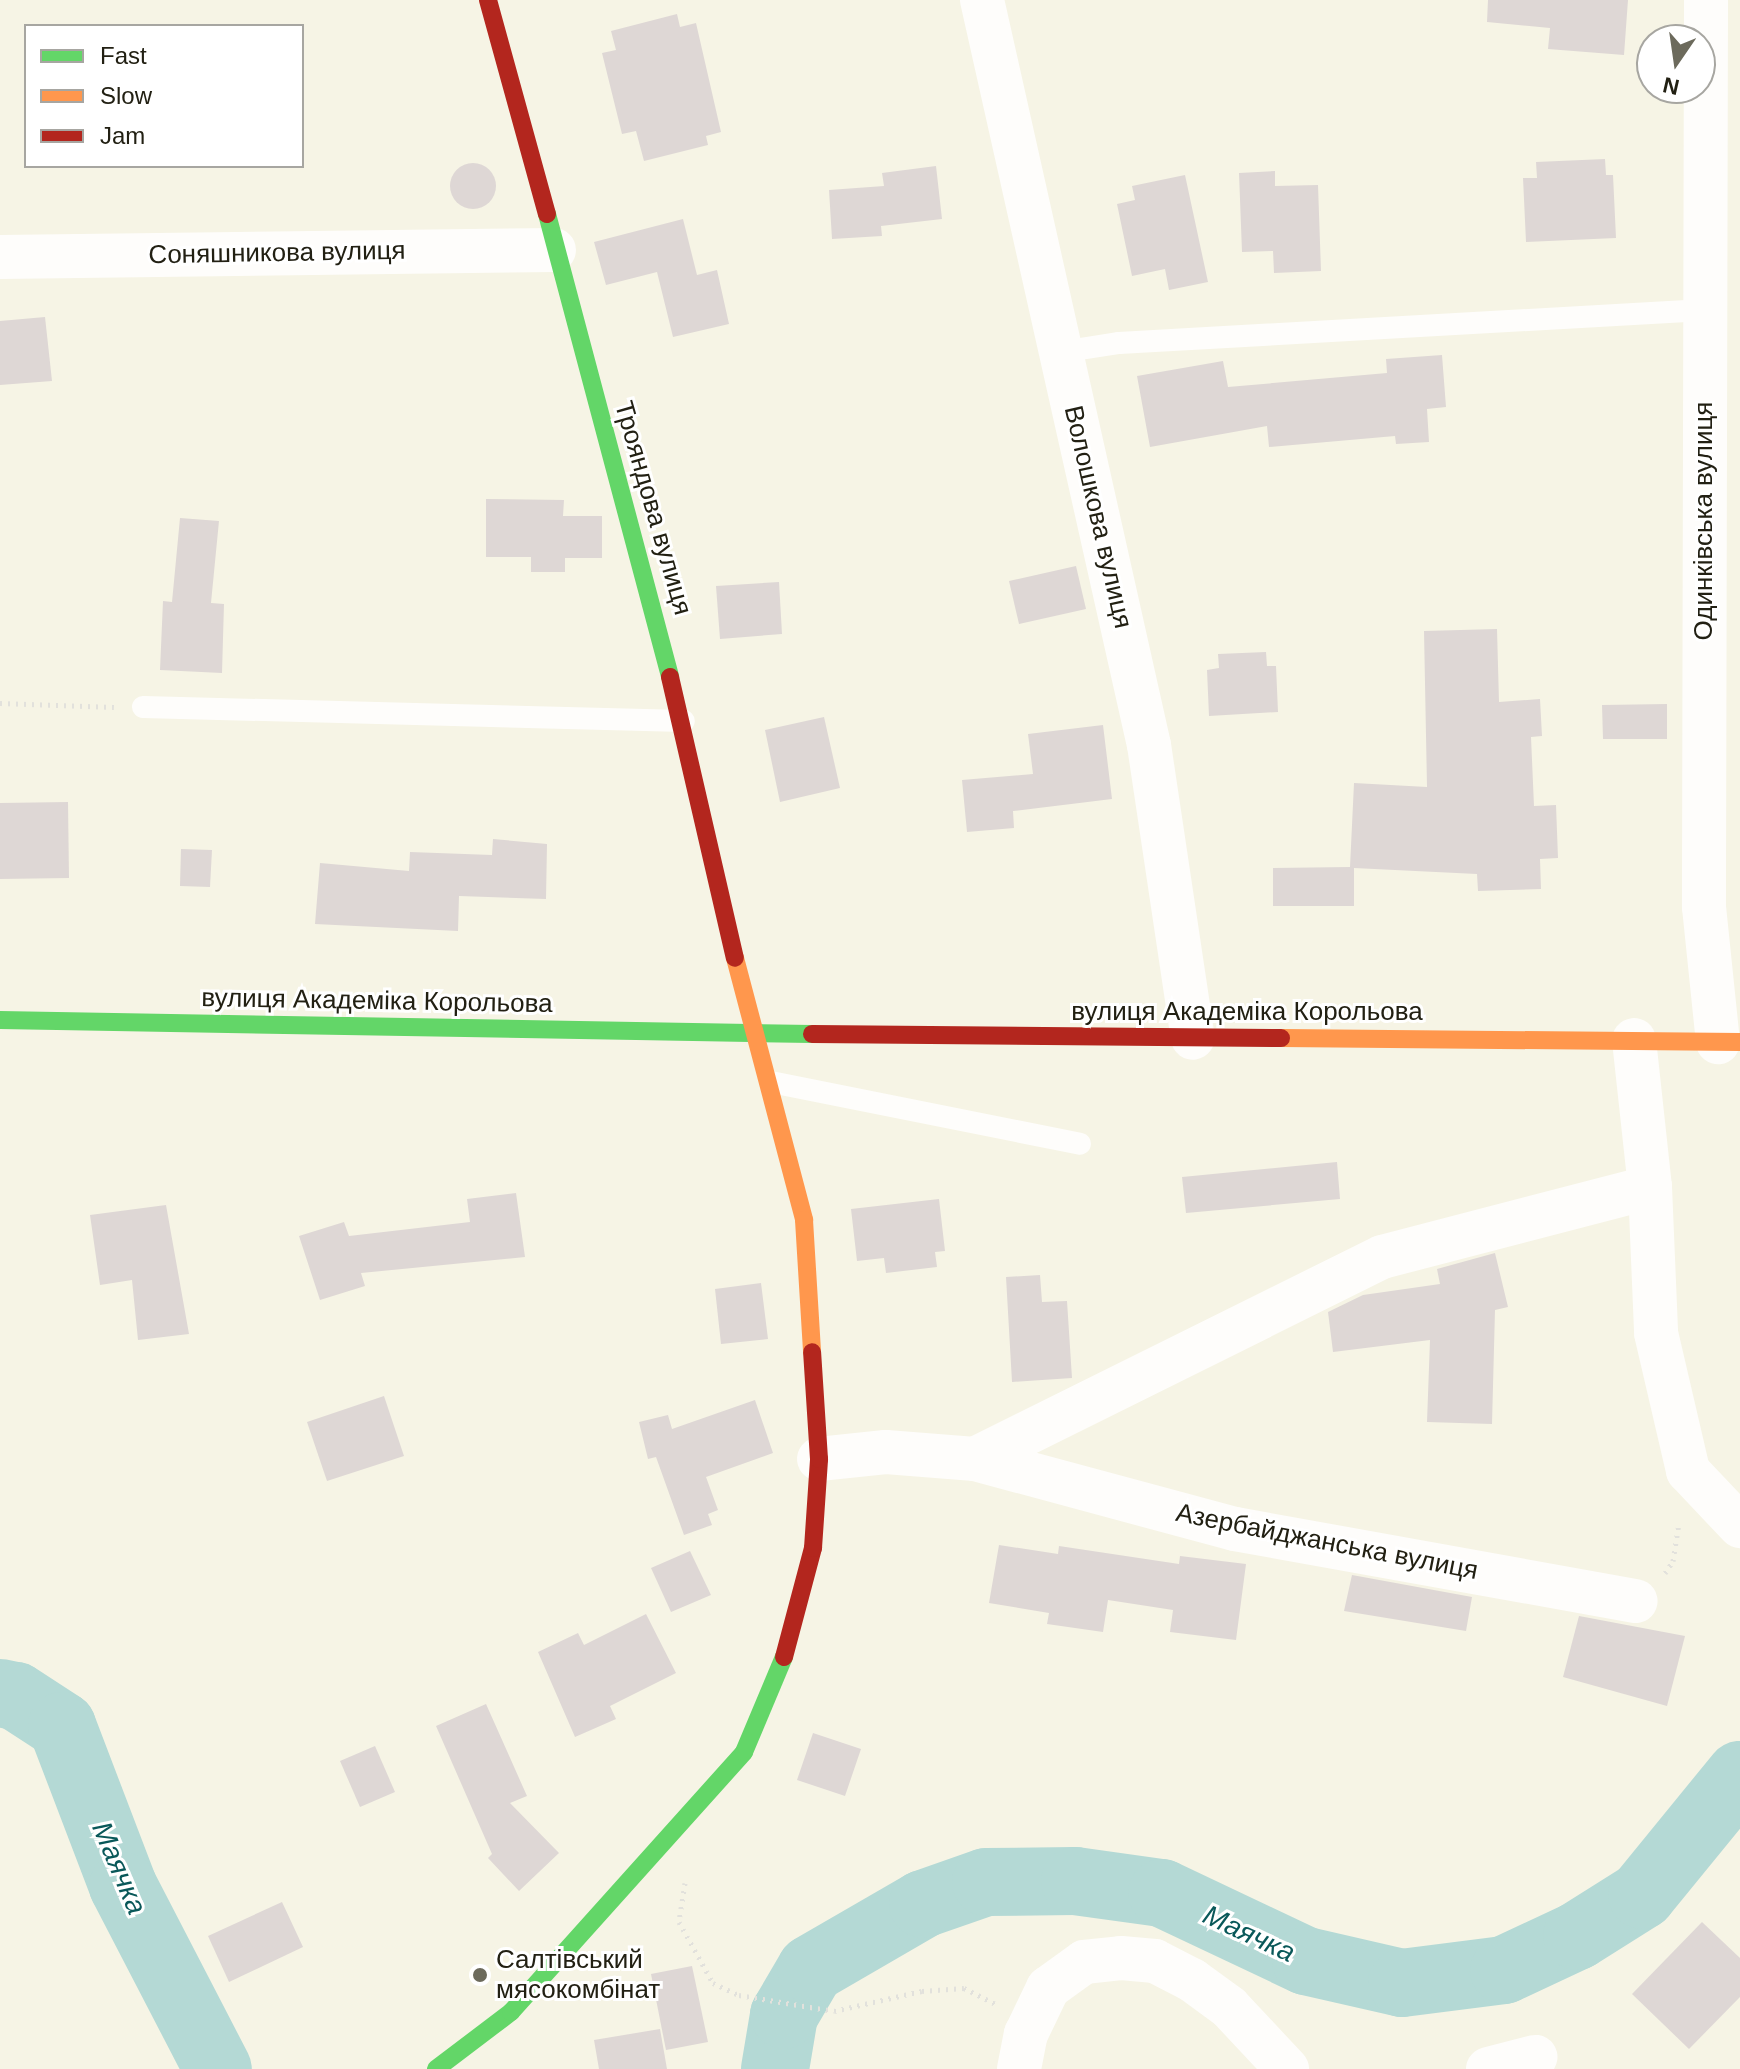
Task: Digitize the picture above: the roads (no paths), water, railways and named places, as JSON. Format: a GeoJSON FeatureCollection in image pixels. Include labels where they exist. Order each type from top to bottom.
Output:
{"type":"FeatureCollection","features":[{"type":"Feature","properties":{"kind":"street","name":"Трояндова вулиця"},"geometry":{"type":"LineString","coordinates":[[488,0],[684,721],[753,1034]]}},
{"type":"Feature","properties":{"kind":"street","name":"Волошкова вулиця"},"geometry":{"type":"LineString","coordinates":[[982,0],[1149,745],[1193,1038]]}},
{"type":"Feature","properties":{"kind":"street","name":"Одинківська вулиця"},"geometry":{"type":"LineString","coordinates":[[1706,0],[1704,907],[1729,1042]]}},
{"type":"Feature","properties":{"kind":"street","name":"Соняшникова вулиця"},"geometry":{"type":"LineString","coordinates":[[0,257],[554,250]]}},
{"type":"Feature","properties":{"kind":"street","name":"вулиця Академіка Корольова"},"geometry":{"type":"LineString","coordinates":[[0,1020],[753,1034],[1729,1042]]}},
{"type":"Feature","properties":{"kind":"street"},"geometry":{"type":"LineString","coordinates":[[436,2069],[511,2012],[744,1752],[793,1637],[813,1548],[819,1459],[804,1220],[771,1082],[753,1034]]}},
{"type":"Feature","properties":{"kind":"street"},"geometry":{"type":"LineString","coordinates":[[1634,1040],[1650,1187],[1656,1333],[1688,1471],[1740,1526]]}},
{"type":"Feature","properties":{"kind":"street"},"geometry":{"type":"LineString","coordinates":[[975,1459],[1108,1398],[1227,1332],[1382,1257],[1650,1187]]}},
{"type":"Feature","properties":{"kind":"street","name":"Азербайджанська вулиця"},"geometry":{"type":"LineString","coordinates":[[819,1459],[886,1452],[975,1459],[1235,1529],[1636,1601]]}},
{"type":"Feature","properties":{"kind":"street"},"geometry":{"type":"LineString","coordinates":[[1022,2052],[1048,1988],[1084,1962],[1155,1961],[1229,2007],[1287,2069]]}},
{"type":"Feature","properties":{"kind":"street"},"geometry":{"type":"LineString","coordinates":[[1488,2069],[1535,2057]]}},
{"type":"Feature","properties":{"kind":"lane"},"geometry":{"type":"LineString","coordinates":[[1061,352],[1119,343],[1704,310]]}},
{"type":"Feature","properties":{"kind":"lane"},"geometry":{"type":"LineString","coordinates":[[143,707],[684,721]]}},
{"type":"Feature","properties":{"kind":"lane"},"geometry":{"type":"LineString","coordinates":[[771,1082],[1080,1144]]}},
{"type":"Feature","properties":{"kind":"waterway","name":"Маячка"},"geometry":{"type":"LineString","coordinates":[[0,1693],[16,1696],[62,1726],[123,1886],[218,2069]]}},
{"type":"Feature","properties":{"kind":"waterway","name":"Маячка"},"geometry":{"type":"LineString","coordinates":[[775,2069],[784,2015],[811,1969],[923,1904],[986,1882],[1075,1881],[1162,1893],[1306,1961],[1402,1983],[1504,1970],[1577,1936],[1642,1895],[1740,1775]]}},
{"type":"Feature","properties":{"kind":"place","name":"Салтівський мясокомбінат"},"geometry":{"type":"Point","coordinates":[480,1975]}}]}
